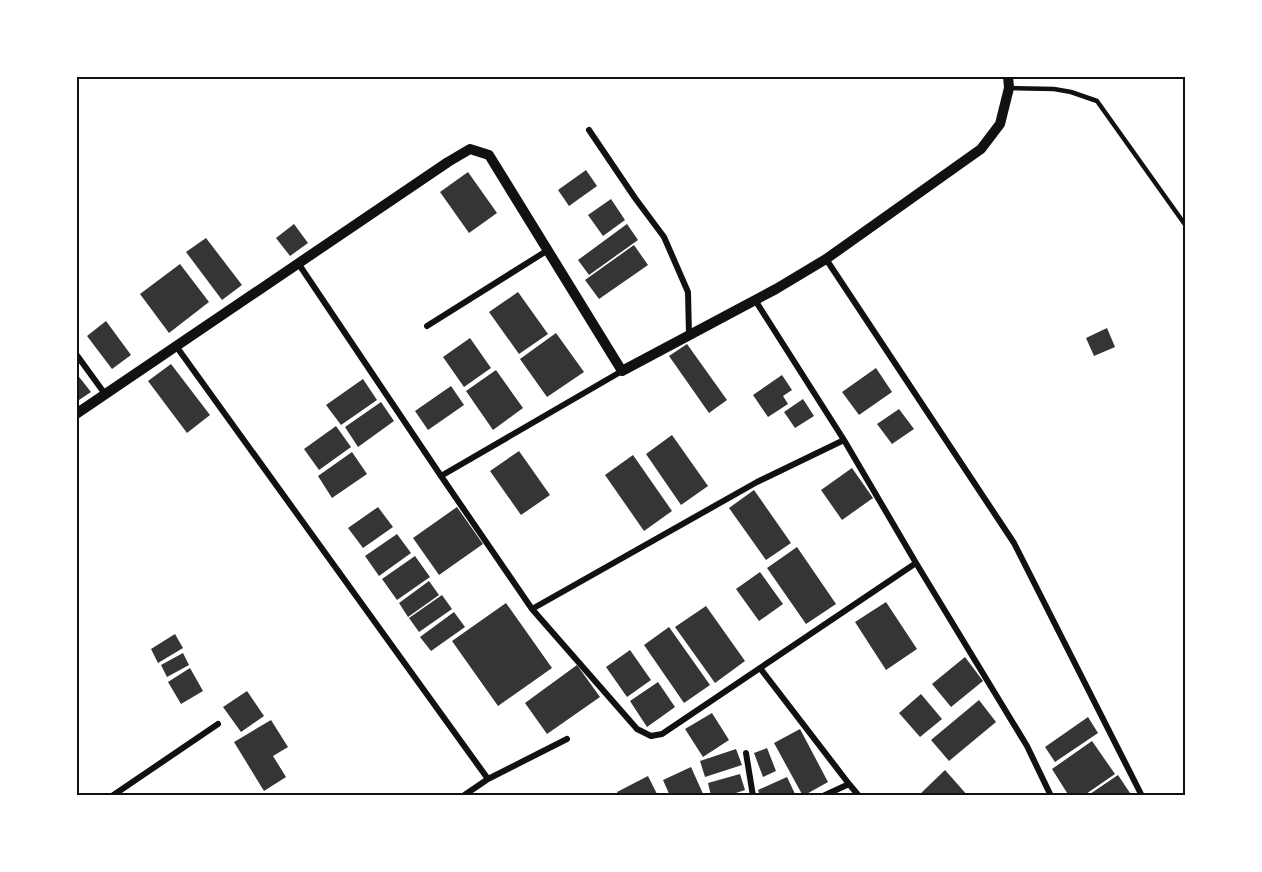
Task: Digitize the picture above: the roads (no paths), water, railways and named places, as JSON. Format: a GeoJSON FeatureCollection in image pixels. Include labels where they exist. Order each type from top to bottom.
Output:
{"type":"FeatureCollection","features":[{"type":"Feature","properties":{"kind":"street"},"geometry":{"type":"LineString","coordinates":[[441,476],[622,371],[826,259],[981,149],[1000,124],[1009,88],[1008,76]]}},
{"type":"Feature","properties":{"kind":"street"},"geometry":{"type":"LineString","coordinates":[[589,130],[664,237],[688,292],[689,335]]}},
{"type":"Feature","properties":{"kind":"street"},"geometry":{"type":"LineString","coordinates":[[76,414],[470,149],[489,155],[622,371]]}},
{"type":"Feature","properties":{"kind":"street"},"geometry":{"type":"LineString","coordinates":[[427,326],[548,250]]}},
{"type":"Feature","properties":{"kind":"street"},"geometry":{"type":"LineString","coordinates":[[826,259],[1014,543],[1142,795]]}},
{"type":"Feature","properties":{"kind":"street"},"geometry":{"type":"LineString","coordinates":[[298,263],[532,609],[637,729],[651,735],[662,734],[916,563]]}},
{"type":"Feature","properties":{"kind":"street"},"geometry":{"type":"LineString","coordinates":[[755,300],[844,440],[1027,746],[1052,795]]}},
{"type":"Feature","properties":{"kind":"street"},"geometry":{"type":"LineString","coordinates":[[176,346],[488,779]]}},
{"type":"Feature","properties":{"kind":"street"},"geometry":{"type":"LineString","coordinates":[[76,354],[105,394]]}},
{"type":"Feature","properties":{"kind":"street"},"geometry":{"type":"LineString","coordinates":[[532,609],[757,482],[844,440]]}},
{"type":"Feature","properties":{"kind":"street"},"geometry":{"type":"LineString","coordinates":[[760,668],[858,795]]}},
{"type":"Feature","properties":{"kind":"street"},"geometry":{"type":"LineString","coordinates":[[112,795],[218,724]]}},
{"type":"Feature","properties":{"kind":"street"},"geometry":{"type":"LineString","coordinates":[[463,795],[488,779],[567,739]]}},
{"type":"Feature","properties":{"kind":"street"},"geometry":{"type":"LineString","coordinates":[[746,753],[753,795]]}},
{"type":"Feature","properties":{"kind":"street"},"geometry":{"type":"LineString","coordinates":[[823,795],[849,784]]}},
{"type":"Feature","properties":{"kind":"lane"},"geometry":{"type":"LineString","coordinates":[[1009,88],[1054,89],[1097,101],[1185,226]]}}]}
